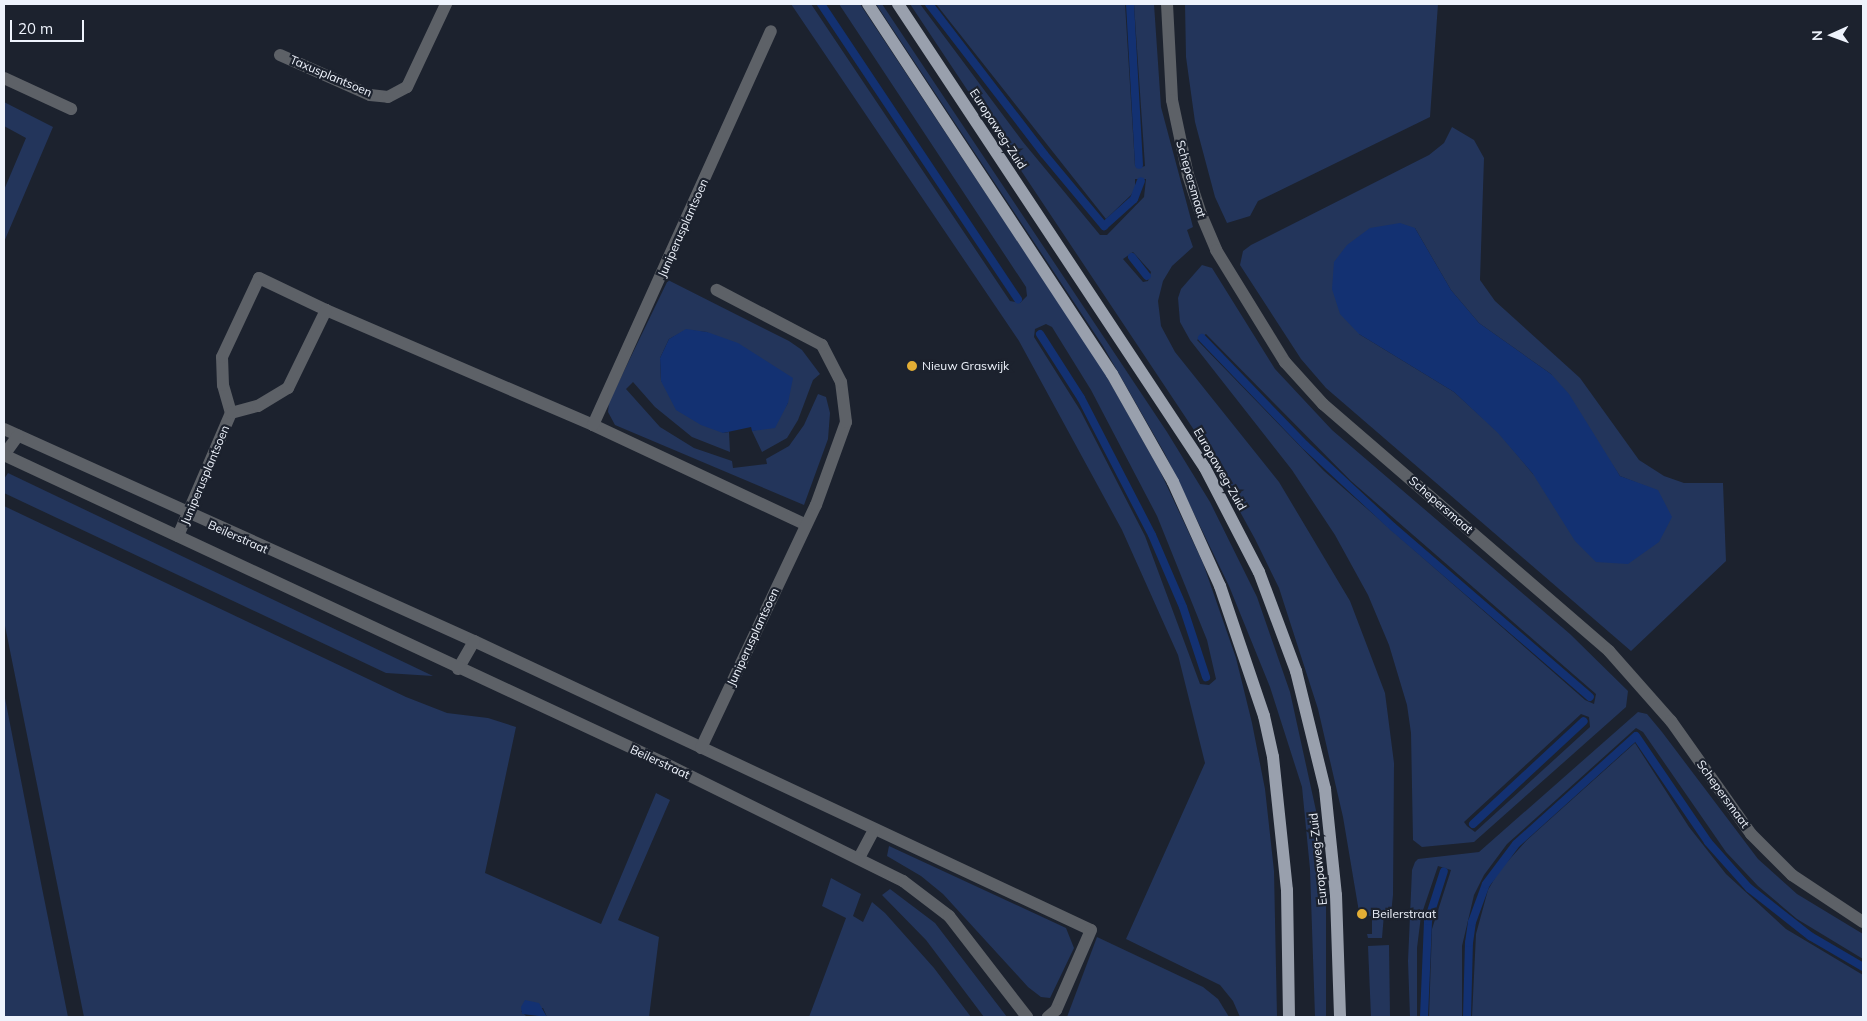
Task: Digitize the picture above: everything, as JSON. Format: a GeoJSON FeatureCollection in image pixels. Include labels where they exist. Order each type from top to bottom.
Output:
{"type":"FeatureCollection","features":[{"type":"Feature","properties":{"kind":"main road"},"geometry":{"type":"LineString","coordinates":[[868,4],[1112,374],[1173,482],[1216,578],[1264,716],[1273,757],[1287,890],[1289,1017]]}},
{"type":"Feature","properties":{"kind":"main road","name":"Europaweg-Zuid"},"geometry":{"type":"LineString","coordinates":[[898,4],[1205,468],[1259,572],[1296,671],[1325,789],[1337,905],[1340,1017]]}},
{"type":"Feature","properties":{"kind":"street","name":"Taxusplantsoen"},"geometry":{"type":"LineString","coordinates":[[280,55],[370,95],[388,97],[407,87],[446,4]]}},
{"type":"Feature","properties":{"kind":"street","name":"Schepersmaat"},"geometry":{"type":"LineString","coordinates":[[1167,4],[1172,100],[1198,206],[1216,250],[1286,362],[1323,404],[1609,651],[1671,721],[1751,834],[1792,875],[1863,922]]}},
{"type":"Feature","properties":{"kind":"street","name":"Juniperusplantsoen"},"geometry":{"type":"LineString","coordinates":[[593,425],[771,32]]}},
{"type":"Feature","properties":{"kind":"street"},"geometry":{"type":"LineString","coordinates":[[4,78],[71,110]]}},
{"type":"Feature","properties":{"kind":"street","name":"Juniperusplantsoen"},"geometry":{"type":"LineString","coordinates":[[178,536],[232,413],[224,385],[222,357],[259,278],[326,310],[593,425],[806,526]]}},
{"type":"Feature","properties":{"kind":"street","name":"Juniperusplantsoen"},"geometry":{"type":"LineString","coordinates":[[701,748],[806,526],[846,422],[841,382],[822,345],[717,290]]}},
{"type":"Feature","properties":{"kind":"street","name":"Juniperusplantsoen"},"geometry":{"type":"LineString","coordinates":[[232,413],[258,406],[288,388],[326,310]]}},
{"type":"Feature","properties":{"kind":"street","name":"Beilerstraat"},"geometry":{"type":"LineString","coordinates":[[4,429],[188,515],[474,641],[1091,930],[1056,1010],[1048,1017]]}},
{"type":"Feature","properties":{"kind":"street"},"geometry":{"type":"LineString","coordinates":[[4,455],[18,436]]}},
{"type":"Feature","properties":{"kind":"street","name":"Beilerstraat"},"geometry":{"type":"LineString","coordinates":[[4,455],[859,858],[925,895],[949,916],[1027,1017]]}},
{"type":"Feature","properties":{"kind":"street"},"geometry":{"type":"LineString","coordinates":[[458,669],[474,641]]}},
{"type":"Feature","properties":{"kind":"street"},"geometry":{"type":"LineString","coordinates":[[859,858],[874,830]]}},
{"type":"Feature","properties":{"kind":"shaded area"},"geometry":{"type":"Polygon","coordinates":[[[791,4],[811,4],[1010,301],[1020,303],[1027,296],[1026,287],[839,4],[860,4],[1103,370],[1160,471],[1203,563],[1236,658],[1252,723],[1265,789],[1274,871],[1277,1017],[1240,1017],[1233,1001],[1220,985],[1126,939],[1205,763],[1178,655],[1122,530],[1019,341],[791,4]],[[1046,324],[1035,329],[1034,337],[1080,410],[1145,536],[1200,684],[1209,685],[1216,679],[1207,640],[1157,516],[1091,390],[1052,327],[1046,324]]]}},
{"type":"Feature","properties":{"kind":"shaded area"},"geometry":{"type":"Polygon","coordinates":[[[876,4],[882,4],[1167,432],[1210,502],[1257,597],[1290,692],[1317,815],[1326,907],[1326,1017],[1315,1017],[1310,869],[1302,787],[1270,687],[1229,586],[1165,454],[1103,346],[876,4]]]}},
{"type":"Feature","properties":{"kind":"shaded area"},"geometry":{"type":"Polygon","coordinates":[[[910,4],[920,4],[1023,142],[1100,235],[1107,235],[1144,197],[1146,179],[1135,179],[1135,189],[1131,195],[1106,219],[936,4],[1125,4],[1135,166],[1142,167],[1145,166],[1134,4],[1154,4],[1161,107],[1193,227],[1187,230],[1193,247],[1172,266],[1163,281],[1158,301],[1161,326],[1175,352],[1279,482],[1350,601],[1385,693],[1394,763],[1393,895],[1391,914],[1384,914],[1382,938],[1368,938],[1367,934],[1372,934],[1372,916],[1367,916],[1366,912],[1359,912],[1343,817],[1318,709],[1279,588],[1255,539],[1200,439],[910,4]],[[1133,252],[1123,259],[1143,282],[1148,281],[1151,272],[1133,252]]]}},
{"type":"Feature","properties":{"kind":"shaded area"},"geometry":{"type":"Polygon","coordinates":[[[1185,4],[1438,4],[1430,117],[1258,201],[1250,216],[1227,223],[1215,197],[1195,122],[1186,57],[1185,4]]]}},
{"type":"Feature","properties":{"kind":"shaded area"},"geometry":{"type":"Polygon","coordinates":[[[4,102],[53,127],[4,242],[4,190],[26,138],[4,126],[4,102]]]}},
{"type":"Feature","properties":{"kind":"shaded area"},"geometry":{"type":"Polygon","coordinates":[[[1452,127],[1474,140],[1484,158],[1480,280],[1495,301],[1580,378],[1639,460],[1664,476],[1684,483],[1723,483],[1726,561],[1631,651],[1326,388],[1301,359],[1240,265],[1243,251],[1251,245],[1429,155],[1444,143],[1452,127]],[[1415,228],[1359,334],[1454,392],[1499,433],[1533,474],[1658,491],[1620,476],[1551,374],[1479,323],[1451,290],[1415,228]]]}},
{"type":"Feature","properties":{"kind":"shaded area"},"geometry":{"type":"Polygon","coordinates":[[[1202,265],[1212,268],[1275,369],[1332,430],[1570,634],[1628,691],[1626,707],[1474,842],[1422,847],[1413,840],[1411,733],[1407,705],[1389,645],[1368,595],[1335,535],[1292,470],[1190,340],[1180,322],[1178,298],[1181,289],[1202,265]],[[1206,334],[1197,340],[1324,471],[1585,700],[1594,704],[1596,694],[1351,481],[1206,334]],[[1581,714],[1464,822],[1467,826],[1475,832],[1590,727],[1589,717],[1581,714]]]}},
{"type":"Feature","properties":{"kind":"shaded area"},"geometry":{"type":"Polygon","coordinates":[[[668,280],[789,341],[802,350],[820,374],[813,380],[798,420],[787,438],[762,452],[752,431],[773,426],[788,403],[707,332],[686,330],[669,339],[660,358],[661,381],[723,433],[729,432],[730,452],[692,437],[655,407],[633,382],[626,389],[660,427],[694,448],[732,461],[733,468],[767,464],[766,459],[789,446],[804,425],[818,394],[826,397],[830,413],[828,439],[804,505],[615,425],[608,412],[609,402],[668,280]]]}},
{"type":"Feature","properties":{"kind":"shaded area"},"geometry":{"type":"Polygon","coordinates":[[[8,473],[433,676],[386,673],[4,493],[4,479],[8,473]]]}},
{"type":"Feature","properties":{"kind":"shaded area"},"geometry":{"type":"Polygon","coordinates":[[[4,506],[406,697],[447,713],[488,718],[516,727],[485,873],[601,924],[656,793],[670,800],[618,920],[659,937],[649,1017],[547,1017],[543,1008],[521,1011],[527,1017],[84,1017],[4,621],[4,506]]]}},
{"type":"Feature","properties":{"kind":"shaded area"},"geometry":{"type":"Polygon","coordinates":[[[4,693],[42,888],[68,1017],[4,1017],[4,693]]]}},
{"type":"Feature","properties":{"kind":"shaded area"},"geometry":{"type":"Polygon","coordinates":[[[1638,712],[1647,714],[1662,732],[1758,859],[1797,894],[1863,934],[1863,959],[1797,919],[1758,886],[1726,852],[1643,732],[1636,728],[1507,844],[1484,875],[1474,895],[1462,946],[1462,1017],[1429,1017],[1432,929],[1451,870],[1438,866],[1421,916],[1417,948],[1417,1017],[1410,1017],[1408,961],[1412,870],[1415,862],[1418,859],[1479,852],[1638,712]]]}},
{"type":"Feature","properties":{"kind":"shaded area"},"geometry":{"type":"Polygon","coordinates":[[[1635,743],[1689,827],[1726,874],[1786,929],[1863,975],[1863,1017],[1472,1017],[1476,934],[1488,890],[1499,871],[1527,840],[1635,743]]]}},
{"type":"Feature","properties":{"kind":"shaded area"},"geometry":{"type":"Polygon","coordinates":[[[889,846],[1066,928],[1074,948],[1050,998],[1041,997],[1028,987],[943,894],[921,876],[887,856],[889,846]]]}},
{"type":"Feature","properties":{"kind":"shaded area"},"geometry":{"type":"Polygon","coordinates":[[[831,878],[861,894],[853,916],[863,922],[872,902],[885,913],[934,968],[971,1017],[809,1017],[846,918],[822,906],[831,878]]]}},
{"type":"Feature","properties":{"kind":"shaded area"},"geometry":{"type":"Polygon","coordinates":[[[890,889],[935,923],[1007,1017],[984,1017],[926,940],[882,895],[890,889]]]}},
{"type":"Feature","properties":{"kind":"shaded area"},"geometry":{"type":"Polygon","coordinates":[[[1097,937],[1203,987],[1218,999],[1229,1017],[1067,1017],[1097,937]]]}},
{"type":"Feature","properties":{"kind":"shaded area"},"geometry":{"type":"Polygon","coordinates":[[[1389,945],[1390,1017],[1371,1017],[1368,946],[1389,945]]]}},
{"type":"Feature","properties":{"kind":"water"},"geometry":{"type":"Polygon","coordinates":[[[1400,223],[1415,228],[1451,290],[1479,323],[1551,374],[1569,394],[1620,476],[1658,490],[1672,517],[1659,542],[1628,564],[1596,562],[1575,541],[1533,474],[1498,433],[1454,392],[1359,334],[1340,314],[1332,289],[1334,262],[1347,245],[1370,228],[1400,223]]]}},
{"type":"Feature","properties":{"kind":"water"},"geometry":{"type":"Polygon","coordinates":[[[686,329],[707,332],[738,343],[793,378],[788,403],[775,428],[752,431],[751,427],[723,433],[701,425],[676,410],[661,381],[660,358],[669,339],[686,329]]]}},
{"type":"Feature","properties":{"kind":"water"},"geometry":{"type":"Polygon","coordinates":[[[525,1000],[539,1003],[547,1017],[522,1014],[521,1007],[525,1000]]]}},
{"type":"Feature","properties":{"kind":"waterway"},"geometry":{"type":"LineString","coordinates":[[821,4],[1018,299]]}},
{"type":"Feature","properties":{"kind":"waterway"},"geometry":{"type":"LineString","coordinates":[[929,4],[1044,154],[1104,226],[1134,199],[1141,181]]}},
{"type":"Feature","properties":{"kind":"waterway"},"geometry":{"type":"LineString","coordinates":[[1130,4],[1139,165]]}},
{"type":"Feature","properties":{"kind":"waterway"},"geometry":{"type":"LineString","coordinates":[[1132,257],[1147,276]]}},
{"type":"Feature","properties":{"kind":"waterway"},"geometry":{"type":"LineString","coordinates":[[1040,334],[1081,398],[1152,535],[1183,607],[1206,677]]}},
{"type":"Feature","properties":{"kind":"waterway"},"geometry":{"type":"LineString","coordinates":[[1202,338],[1305,445],[1393,527],[1590,697]]}},
{"type":"Feature","properties":{"kind":"waterway"},"geometry":{"type":"LineString","coordinates":[[1473,824],[1584,721]]}},
{"type":"Feature","properties":{"kind":"waterway"},"geometry":{"type":"LineString","coordinates":[[1467,1017],[1469,943],[1472,922],[1486,884],[1516,844],[1636,736],[1708,842],[1749,888],[1810,936],[1863,967]]}},
{"type":"Feature","properties":{"kind":"waterway"},"geometry":{"type":"LineString","coordinates":[[1424,1017],[1428,921],[1444,871]]}},
{"type":"Feature","properties":{"kind":"place","name":"Nieuw Graswijk"},"geometry":{"type":"Point","coordinates":[912,366]}},
{"type":"Feature","properties":{"kind":"place","name":"Beilerstraat"},"geometry":{"type":"Point","coordinates":[1362,914]}}]}
